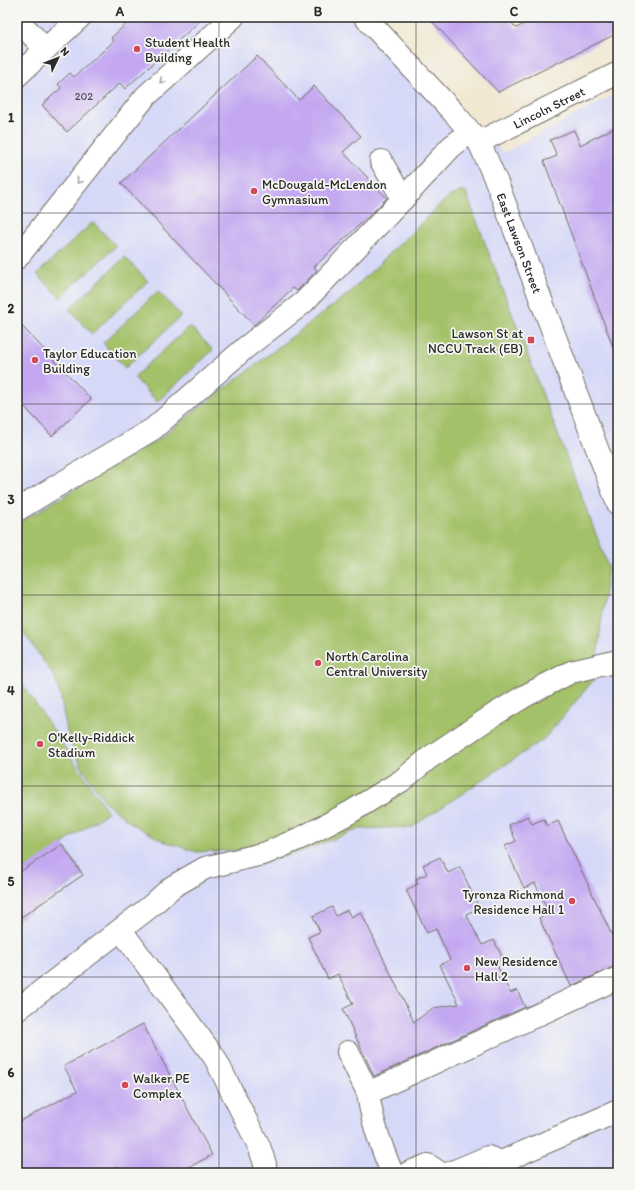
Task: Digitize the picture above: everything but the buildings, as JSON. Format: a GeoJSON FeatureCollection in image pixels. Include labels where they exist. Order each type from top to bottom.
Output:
{"type":"FeatureCollection","features":[{"type":"Feature","properties":{"kind":"street"},"geometry":{"type":"LineString","coordinates":[[17,76],[80,17]]}},
{"type":"Feature","properties":{"kind":"street"},"geometry":{"type":"LineString","coordinates":[[17,258],[145,97],[232,17]]}},
{"type":"Feature","properties":{"kind":"street","name":"East Lawson Street"},"geometry":{"type":"LineString","coordinates":[[365,17],[454,113],[474,137],[497,183],[613,474],[618,504]]}},
{"type":"Feature","properties":{"kind":"street"},"geometry":{"type":"LineString","coordinates":[[17,19],[46,49]]}},
{"type":"Feature","properties":{"kind":"street","name":"Lincoln Street"},"geometry":{"type":"LineString","coordinates":[[17,510],[153,429],[245,348],[303,303],[451,147],[618,73]]}},
{"type":"Feature","properties":{"kind":"street"},"geometry":{"type":"LineString","coordinates":[[381,161],[403,199]]}},
{"type":"Feature","properties":{"kind":"street"},"geometry":{"type":"LineString","coordinates":[[17,1010],[121,930],[172,887],[205,868],[266,853],[349,814],[401,781],[429,758],[492,716],[523,698],[571,672],[618,661]]}},
{"type":"Feature","properties":{"kind":"street"},"geometry":{"type":"LineString","coordinates":[[121,930],[215,1058],[259,1146],[265,1164],[265,1173]]}},
{"type":"Feature","properties":{"kind":"street"},"geometry":{"type":"LineString","coordinates":[[368,1093],[618,978]]}},
{"type":"Feature","properties":{"kind":"street"},"geometry":{"type":"LineString","coordinates":[[348,1052],[368,1093],[377,1134],[392,1173]]}},
{"type":"Feature","properties":{"kind":"street"},"geometry":{"type":"LineString","coordinates":[[450,1173],[488,1157],[501,1162],[618,1110]]}},
{"type":"Feature","properties":{"kind":"street"},"geometry":{"type":"LineString","coordinates":[[408,1173],[428,1165],[440,1173]]}},
{"type":"Feature","properties":{"kind":"shaded area","name":"North Carolina Central University"},"geometry":{"type":"Polygon","coordinates":[[[17,17],[371,17],[503,153],[618,93],[618,1173],[17,1173],[17,17]]]}},
{"type":"Feature","properties":{"kind":"green space","name":"O'Kelly-Riddick Stadium"},"geometry":{"type":"Polygon","coordinates":[[[465,190],[608,566],[597,658],[598,675],[544,739],[412,827],[360,829],[302,851],[246,868],[240,850],[197,852],[163,841],[132,824],[106,803],[83,770],[68,737],[60,695],[55,678],[17,623],[17,524],[156,441],[349,293],[448,197],[465,190]]]}},
{"type":"Feature","properties":{"kind":"green space"},"geometry":{"type":"Polygon","coordinates":[[[93,222],[116,246],[60,298],[37,274],[93,222]]]}},
{"type":"Feature","properties":{"kind":"green space"},"geometry":{"type":"Polygon","coordinates":[[[125,257],[148,281],[92,334],[69,309],[125,257]]]}},
{"type":"Feature","properties":{"kind":"green space"},"geometry":{"type":"Polygon","coordinates":[[[158,291],[181,316],[125,368],[103,343],[158,291]]]}},
{"type":"Feature","properties":{"kind":"green space"},"geometry":{"type":"Polygon","coordinates":[[[190,326],[213,350],[157,402],[134,377],[190,326]]]}},
{"type":"Feature","properties":{"kind":"green space","name":"O'Kelly-Riddick Stadium"},"geometry":{"type":"Polygon","coordinates":[[[17,676],[108,812],[62,844],[83,875],[17,920],[17,676]]]}},
{"type":"Feature","properties":{"kind":"place","name":"Student Health Building"},"geometry":{"type":"Point","coordinates":[137,49]}},
{"type":"Feature","properties":{"kind":"place","name":"McDougald-McLendon Gymnasium"},"geometry":{"type":"Point","coordinates":[254,191]}},
{"type":"Feature","properties":{"kind":"place","name":"Lawson St at NCCU Track (EB)"},"geometry":{"type":"Point","coordinates":[531,340]}},
{"type":"Feature","properties":{"kind":"place","name":"Taylor Education Building"},"geometry":{"type":"Point","coordinates":[35,360]}},
{"type":"Feature","properties":{"kind":"place","name":"North Carolina Central University"},"geometry":{"type":"Point","coordinates":[318,663]}},
{"type":"Feature","properties":{"kind":"place","name":"O'Kelly-Riddick Stadium"},"geometry":{"type":"Point","coordinates":[40,744]}},
{"type":"Feature","properties":{"kind":"place","name":"Tyronza Richmond Residence Hall 1"},"geometry":{"type":"Point","coordinates":[572,901]}},
{"type":"Feature","properties":{"kind":"place","name":"New Residence Hall 2"},"geometry":{"type":"Point","coordinates":[467,968]}},
{"type":"Feature","properties":{"kind":"place","name":"Walker PE Complex"},"geometry":{"type":"Point","coordinates":[125,1085]}}]}
